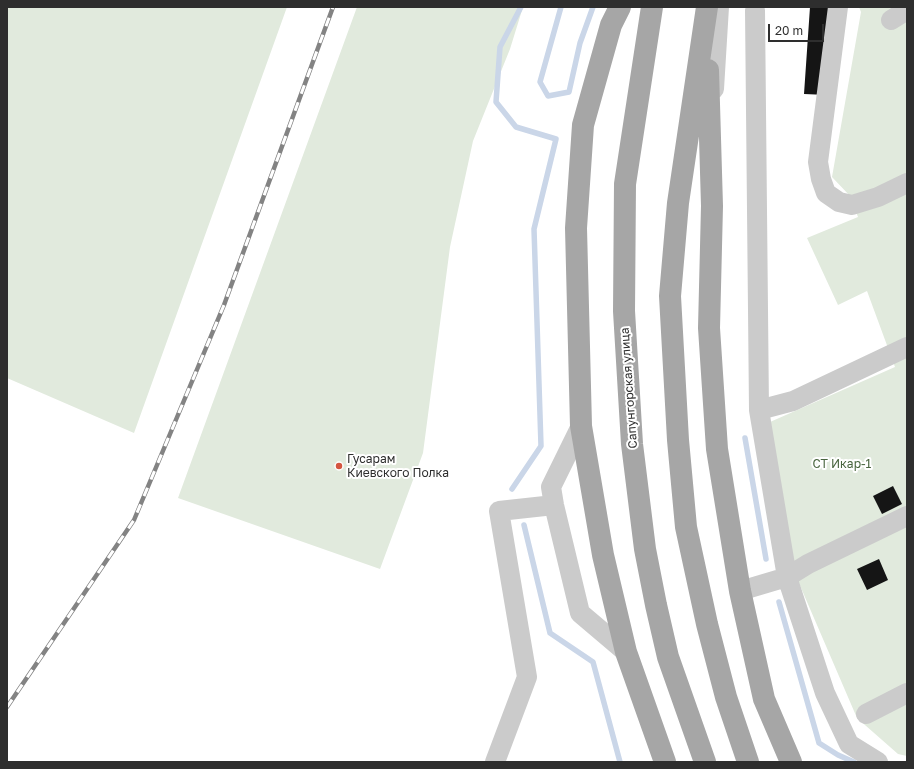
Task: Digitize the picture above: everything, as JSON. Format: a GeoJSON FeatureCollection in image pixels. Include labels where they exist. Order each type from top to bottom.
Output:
{"type":"FeatureCollection","features":[{"type":"Feature","properties":{"kind":"main road"},"geometry":{"type":"LineString","coordinates":[[620,7],[611,25],[583,125],[576,228],[581,426],[604,555],[626,652],[665,762]]}},
{"type":"Feature","properties":{"kind":"main road","name":"Сапунгорская улица"},"geometry":{"type":"LineString","coordinates":[[652,7],[625,184],[624,312],[632,444],[645,549],[659,620],[668,657],[705,762]]}},
{"type":"Feature","properties":{"kind":"main road"},"geometry":{"type":"LineString","coordinates":[[711,8],[712,206],[709,328],[717,449],[740,592],[764,699],[791,762]]}},
{"type":"Feature","properties":{"kind":"main road"},"geometry":{"type":"LineString","coordinates":[[711,8],[678,203],[670,296],[678,440],[686,526],[714,654],[726,697],[748,762]]}},
{"type":"Feature","properties":{"kind":"street"},"geometry":{"type":"LineString","coordinates":[[838,7],[818,162],[826,194],[839,202],[852,205],[878,197],[907,183]]}},
{"type":"Feature","properties":{"kind":"street"},"geometry":{"type":"LineString","coordinates":[[755,10],[759,410],[786,577],[825,693],[849,744],[878,762]]}},
{"type":"Feature","properties":{"kind":"street"},"geometry":{"type":"LineString","coordinates":[[759,410],[793,401],[907,347]]}},
{"type":"Feature","properties":{"kind":"street"},"geometry":{"type":"LineString","coordinates":[[581,426],[551,487],[554,505],[580,613],[626,652]]}},
{"type":"Feature","properties":{"kind":"street"},"geometry":{"type":"LineString","coordinates":[[495,762],[527,677],[499,511],[554,505]]}},
{"type":"Feature","properties":{"kind":"street"},"geometry":{"type":"LineString","coordinates":[[740,592],[786,577],[808,564],[907,516]]}},
{"type":"Feature","properties":{"kind":"street"},"geometry":{"type":"LineString","coordinates":[[866,714],[907,693]]}},
{"type":"Feature","properties":{"kind":"green space"},"geometry":{"type":"Polygon","coordinates":[[[7,7],[287,7],[134,433],[7,378],[7,7]]]}},
{"type":"Feature","properties":{"kind":"green space"},"geometry":{"type":"Polygon","coordinates":[[[357,7],[523,7],[510,49],[473,141],[450,247],[423,453],[380,569],[178,498],[357,7]]]}},
{"type":"Feature","properties":{"kind":"green space","name":"СТ Икар-1"},"geometry":{"type":"Polygon","coordinates":[[[859,7],[907,7],[907,756],[898,754],[857,718],[789,560],[770,422],[895,367],[867,291],[838,305],[807,238],[858,217],[850,196],[832,177],[861,12],[859,7]]]}},
{"type":"Feature","properties":{"kind":"building"},"geometry":{"type":"Polygon","coordinates":[[[810,7],[832,7],[827,95],[804,94],[810,7]]]}},
{"type":"Feature","properties":{"kind":"building"},"geometry":{"type":"Polygon","coordinates":[[[893,486],[902,504],[882,514],[873,496],[893,486]]]}},
{"type":"Feature","properties":{"kind":"building"},"geometry":{"type":"Polygon","coordinates":[[[879,559],[888,580],[867,590],[857,569],[879,559]]]}},
{"type":"Feature","properties":{"kind":"waterway"},"geometry":{"type":"LineString","coordinates":[[512,489],[541,446],[534,229],[556,139],[516,127],[496,102],[500,47],[521,7]]}},
{"type":"Feature","properties":{"kind":"waterway"},"geometry":{"type":"LineString","coordinates":[[561,7],[540,82],[548,96],[569,92],[580,43],[593,7]]}},
{"type":"Feature","properties":{"kind":"waterway"},"geometry":{"type":"LineString","coordinates":[[745,438],[766,559]]}},
{"type":"Feature","properties":{"kind":"waterway"},"geometry":{"type":"LineString","coordinates":[[524,525],[550,633],[593,662],[620,762]]}},
{"type":"Feature","properties":{"kind":"waterway"},"geometry":{"type":"LineString","coordinates":[[779,602],[819,743],[838,755],[854,762]]}},
{"type":"Feature","properties":{"kind":"railway"},"geometry":{"type":"LineString","coordinates":[[7,707],[134,520],[224,305],[333,7]]}},
{"type":"Feature","properties":{"kind":"place","name":"Гусарам Киевского Полка"},"geometry":{"type":"Point","coordinates":[339,466]}}]}
